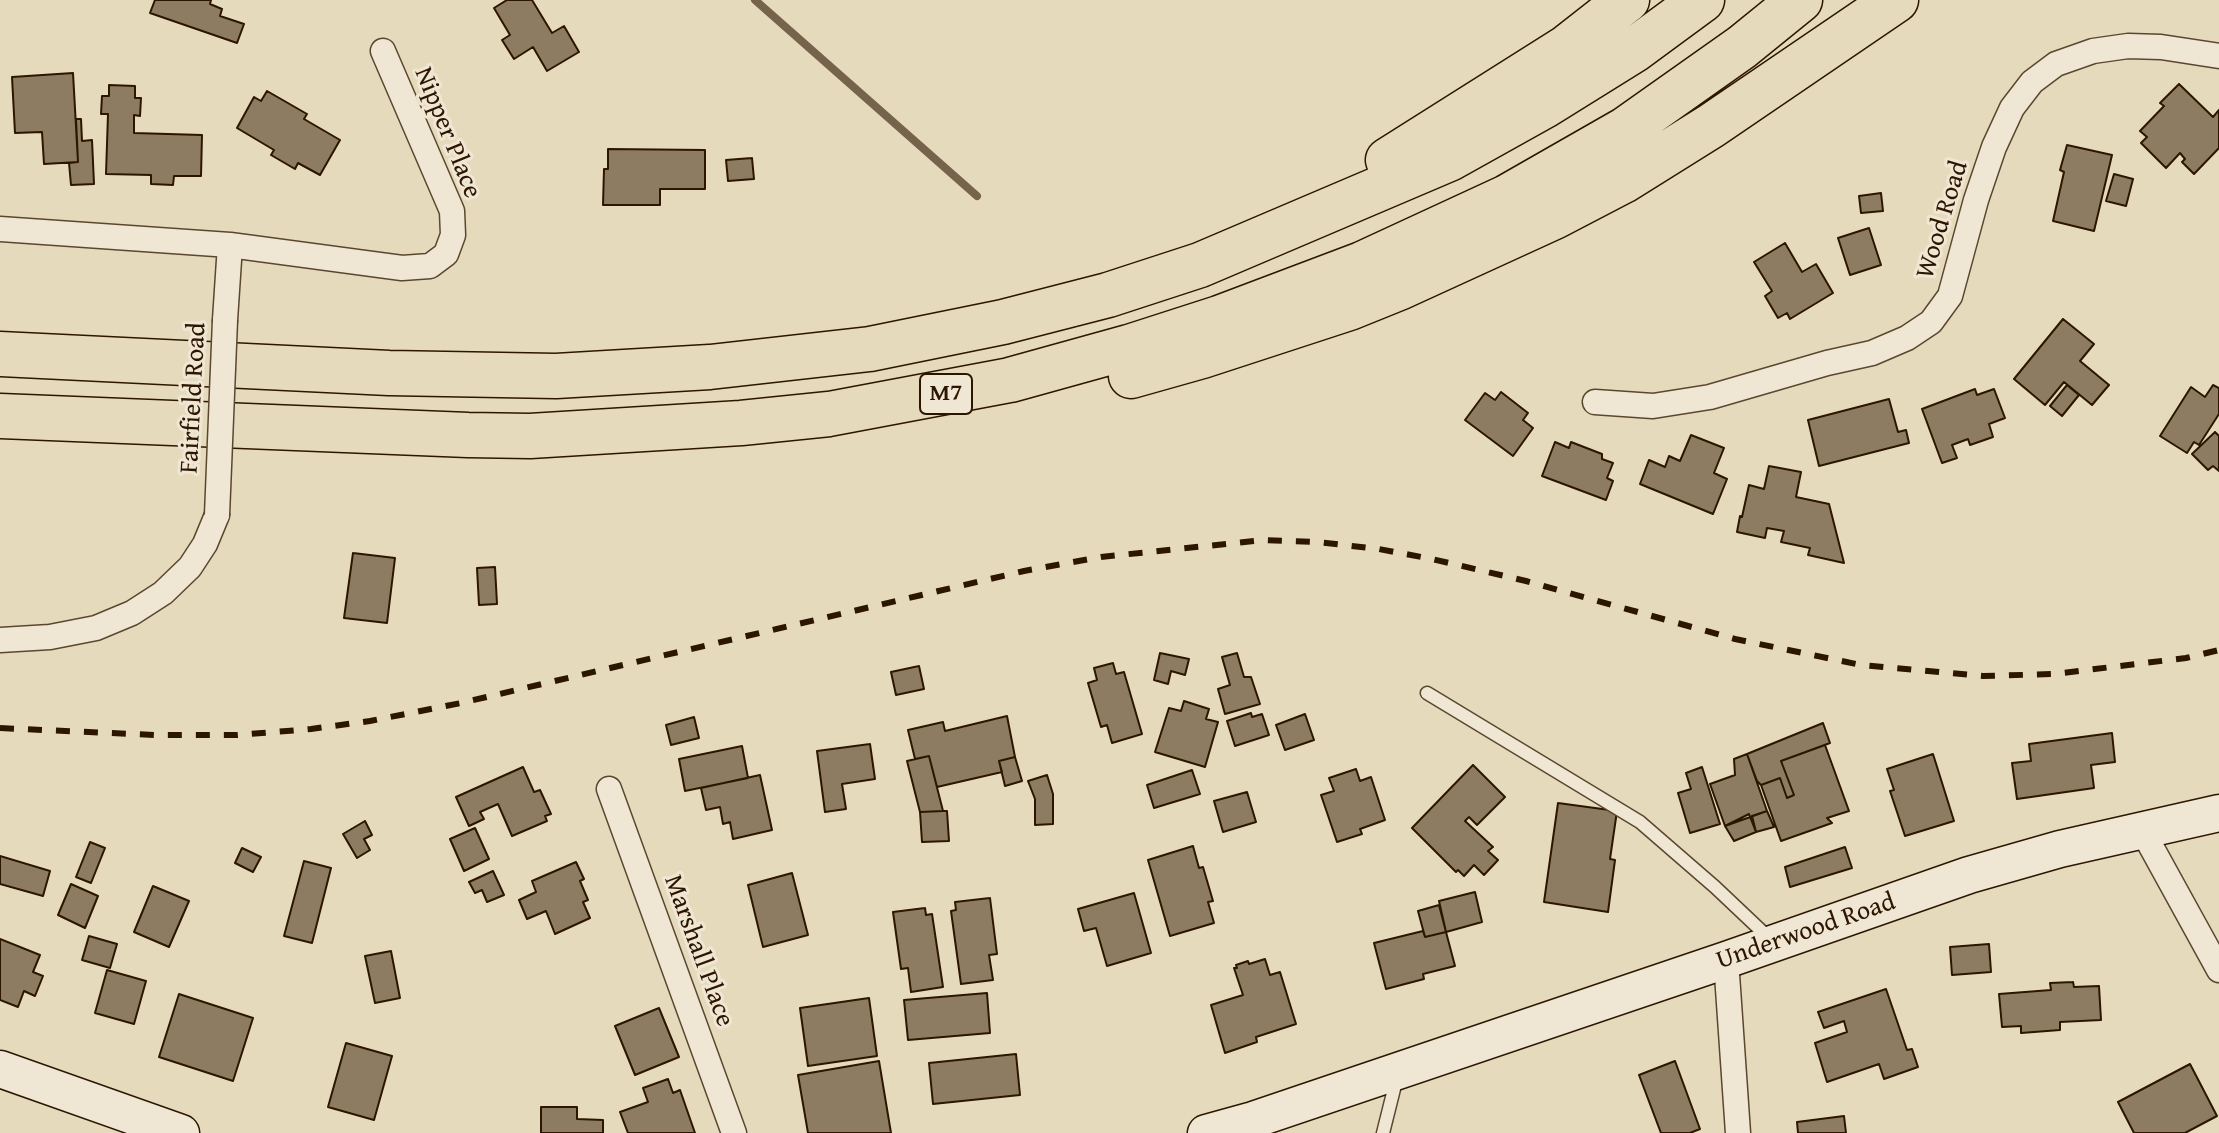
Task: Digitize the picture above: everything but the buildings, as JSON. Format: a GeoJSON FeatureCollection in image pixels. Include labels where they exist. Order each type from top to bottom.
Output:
{"type":"FeatureCollection","features":[{"type":"Feature","properties":{"kind":"highway"},"geometry":{"type":"LineString","coordinates":[[1200,265],[1401,153],[1567,47],[1627,0]]}},
{"type":"Feature","properties":{"kind":"highway","name":"M7"},"geometry":{"type":"LineString","coordinates":[[0,354],[389,373],[556,376],[710,367],[870,349],[1003,322],[1108,295],[1200,265],[1449,159],[1544,106],[1634,50],[1702,0]]}},
{"type":"Feature","properties":{"kind":"highway","name":"M7"},"geometry":{"type":"LineString","coordinates":[[0,416],[530,436],[741,423],[829,414],[1010,380],[1174,332],[1333,275],[1507,197],[1626,129],[1742,47],[1800,0]]}},
{"type":"Feature","properties":{"kind":"highway"},"geometry":{"type":"LineString","coordinates":[[951,393],[1042,390],[1144,373],[1316,320],[1401,287],[1554,217],[1623,181],[1711,126],[1896,0]]}},
{"type":"Feature","properties":{"kind":"main road","name":"Underwood Road"},"geometry":{"type":"LineString","coordinates":[[1206,1133],[1253,1120],[1969,875],[2060,849],[2219,813]]}},
{"type":"Feature","properties":{"kind":"main road"},"geometry":{"type":"LineString","coordinates":[[0,1069],[181,1133]]}},
{"type":"Feature","properties":{"kind":"street","name":"Wood Road"},"geometry":{"type":"LineString","coordinates":[[1595,402],[1653,406],[1710,397],[1872,353],[1907,338],[1931,322],[1950,296],[1994,147],[2012,108],[2032,82],[2056,64],[2093,51],[2128,46],[2161,47],[2219,56]]}},
{"type":"Feature","properties":{"kind":"street","name":"Nipper Place"},"geometry":{"type":"LineString","coordinates":[[230,245],[402,268],[430,266],[446,254],[453,235],[452,211],[383,51]]}},
{"type":"Feature","properties":{"kind":"street"},"geometry":{"type":"LineString","coordinates":[[0,229],[230,245]]}},
{"type":"Feature","properties":{"kind":"street","name":"Fairfield Road"},"geometry":{"type":"LineString","coordinates":[[0,640],[50,637],[96,628],[132,613],[163,593],[190,567],[205,544],[217,515],[230,245]]}},
{"type":"Feature","properties":{"kind":"street","name":"Marshall Place"},"geometry":{"type":"LineString","coordinates":[[609,789],[734,1133]]}},
{"type":"Feature","properties":{"kind":"street"},"geometry":{"type":"LineString","coordinates":[[2142,830],[2219,970]]}},
{"type":"Feature","properties":{"kind":"street"},"geometry":{"type":"LineString","coordinates":[[1726,960],[1738,1133]]}},
{"type":"Feature","properties":{"kind":"lane"},"geometry":{"type":"LineString","coordinates":[[1427,693],[1640,822],[1774,943]]}},
{"type":"Feature","properties":{"kind":"lane"},"geometry":{"type":"LineString","coordinates":[[1383,1133],[1398,1070]]}},
{"type":"Feature","properties":{"kind":"waterway"},"geometry":{"type":"LineString","coordinates":[[755,0],[977,196]]}},
{"type":"Feature","properties":{"kind":"railway"},"geometry":{"type":"LineString","coordinates":[[0,728],[154,735],[237,735],[370,721],[461,703],[1024,571],[1101,557],[1264,540],[1379,549],[1432,559],[1526,581],[1735,639],[1861,665],[1983,676],[2054,674],[2186,658],[2219,650]]}}]}
